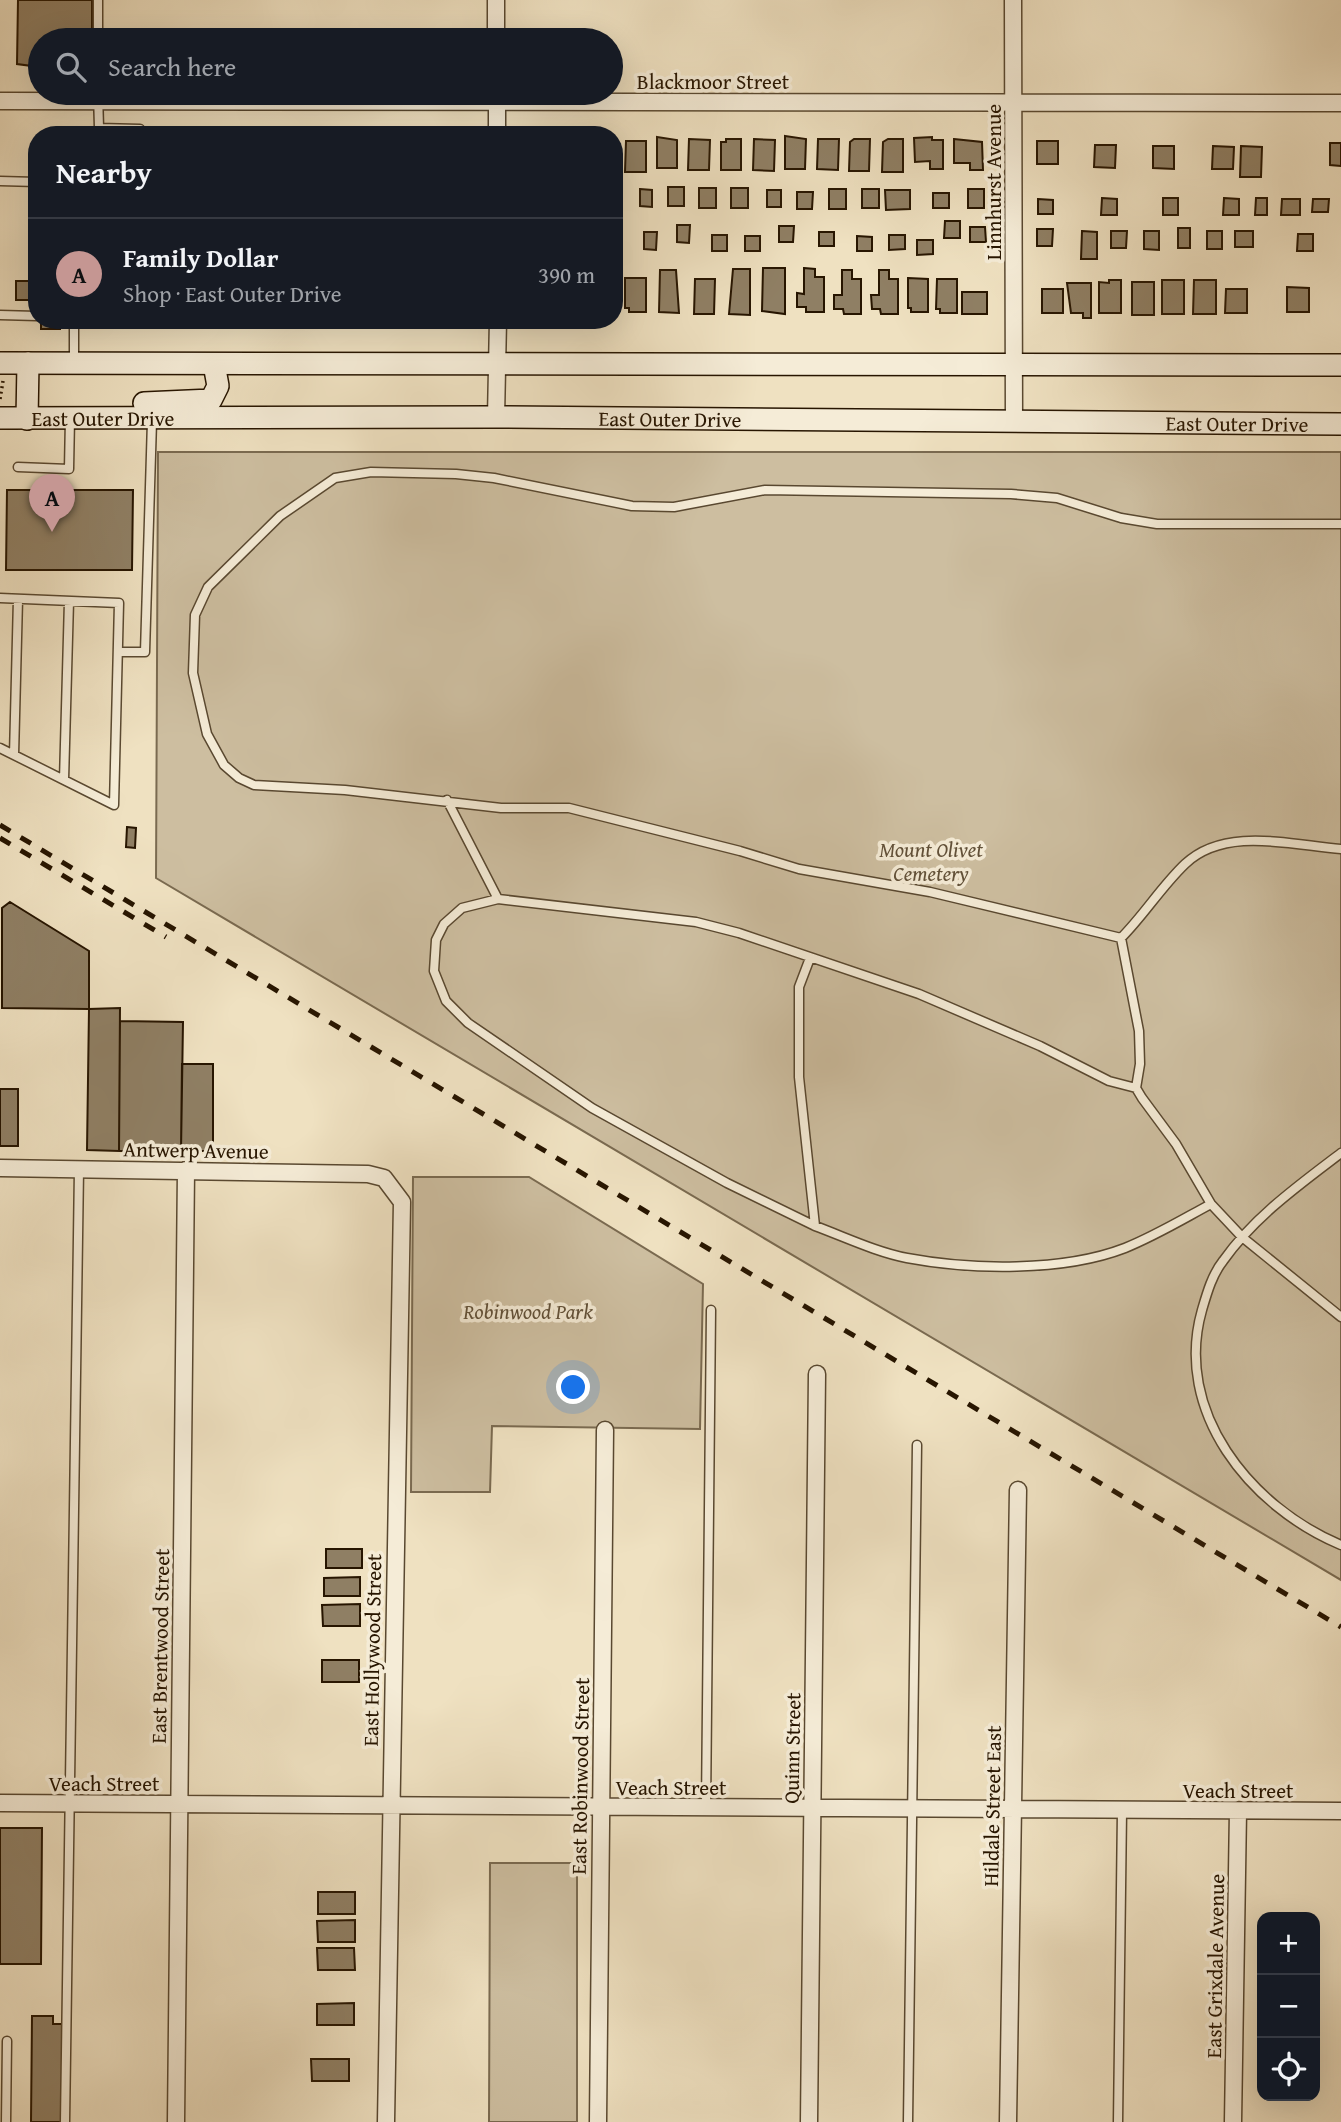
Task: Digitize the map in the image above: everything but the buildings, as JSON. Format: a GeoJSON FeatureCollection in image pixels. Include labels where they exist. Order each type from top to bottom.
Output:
{"type":"FeatureCollection","features":[{"type":"Feature","properties":{"kind":"main road"},"geometry":{"type":"LineString","coordinates":[[2,370],[28,363],[1341,365]]}},
{"type":"Feature","properties":{"kind":"main road"},"geometry":{"type":"LineString","coordinates":[[27,419],[28,363]]}},
{"type":"Feature","properties":{"kind":"main road"},"geometry":{"type":"LineString","coordinates":[[74,418],[122,403],[211,400],[218,386],[214,364]]}},
{"type":"Feature","properties":{"kind":"main road","name":"East Outer Drive"},"geometry":{"type":"LineString","coordinates":[[0,418],[496,416],[1014,424],[1341,424]]}},
{"type":"Feature","properties":{"kind":"street"},"geometry":{"type":"LineString","coordinates":[[496,0],[496,28]]}},
{"type":"Feature","properties":{"kind":"street","name":"Linnhurst Avenue"},"geometry":{"type":"LineString","coordinates":[[1013,0],[1014,424]]}},
{"type":"Feature","properties":{"kind":"street","name":"Blackmoor Street"},"geometry":{"type":"LineString","coordinates":[[623,98],[1341,103]]}},
{"type":"Feature","properties":{"kind":"street","name":"Blackmoor Street"},"geometry":{"type":"LineString","coordinates":[[0,101],[28,100]]}},
{"type":"Feature","properties":{"kind":"street"},"geometry":{"type":"LineString","coordinates":[[497,105],[497,126]]}},
{"type":"Feature","properties":{"kind":"street"},"geometry":{"type":"LineString","coordinates":[[496,416],[498,329]]}},
{"type":"Feature","properties":{"kind":"street","name":"Antwerp Avenue"},"geometry":{"type":"LineString","coordinates":[[0,1168],[368,1174],[378,1175],[388,1183]]}},
{"type":"Feature","properties":{"kind":"street","name":"East Brentwood Street"},"geometry":{"type":"LineString","coordinates":[[176,2122],[186,1170]]}},
{"type":"Feature","properties":{"kind":"street","name":"East Hollywood Street"},"geometry":{"type":"LineString","coordinates":[[386,2122],[402,1202],[388,1183]]}},
{"type":"Feature","properties":{"kind":"street","name":"Quinn Street"},"geometry":{"type":"LineString","coordinates":[[809,2122],[817,1374]]}},
{"type":"Feature","properties":{"kind":"street","name":"East Robinwood Street"},"geometry":{"type":"LineString","coordinates":[[598,2122],[605,1430]]}},
{"type":"Feature","properties":{"kind":"street","name":"Hildale Street East"},"geometry":{"type":"LineString","coordinates":[[1008,2122],[1018,1490]]}},
{"type":"Feature","properties":{"kind":"street","name":"Veach Street"},"geometry":{"type":"LineString","coordinates":[[0,1803],[1341,1811]]}},
{"type":"Feature","properties":{"kind":"street","name":"East Grixdale Avenue"},"geometry":{"type":"LineString","coordinates":[[1233,2122],[1238,1811]]}},
{"type":"Feature","properties":{"kind":"lane"},"geometry":{"type":"LineString","coordinates":[[98,0],[98,28]]}},
{"type":"Feature","properties":{"kind":"lane"},"geometry":{"type":"LineString","coordinates":[[98,105],[99,126]]}},
{"type":"Feature","properties":{"kind":"lane"},"geometry":{"type":"LineString","coordinates":[[0,181],[28,182]]}},
{"type":"Feature","properties":{"kind":"lane"},"geometry":{"type":"LineString","coordinates":[[0,315],[28,316]]}},
{"type":"Feature","properties":{"kind":"lane"},"geometry":{"type":"LineString","coordinates":[[74,329],[74,363]]}},
{"type":"Feature","properties":{"kind":"lane"},"geometry":{"type":"LineString","coordinates":[[118,652],[145,652],[152,417]]}},
{"type":"Feature","properties":{"kind":"lane"},"geometry":{"type":"LineString","coordinates":[[18,467],[69,469],[74,418]]}},
{"type":"Feature","properties":{"kind":"lane"},"geometry":{"type":"LineString","coordinates":[[1121,939],[930,892],[799,869],[740,850],[569,808],[501,808],[447,800],[254,785],[239,778],[224,765],[207,734],[197,696],[192,646],[195,615],[208,587],[280,516],[335,478],[371,472],[456,474],[632,506],[674,507],[704,499],[765,490],[1011,494],[1057,499],[1121,518],[1157,524],[1341,524]]}},
{"type":"Feature","properties":{"kind":"lane"},"geometry":{"type":"LineString","coordinates":[[0,598],[119,603],[114,805],[0,748]]}},
{"type":"Feature","properties":{"kind":"lane"},"geometry":{"type":"LineString","coordinates":[[14,755],[18,599]]}},
{"type":"Feature","properties":{"kind":"lane"},"geometry":{"type":"LineString","coordinates":[[64,780],[69,601]]}},
{"type":"Feature","properties":{"kind":"lane"},"geometry":{"type":"LineString","coordinates":[[447,800],[498,899]]}},
{"type":"Feature","properties":{"kind":"lane"},"geometry":{"type":"LineString","coordinates":[[1121,939],[1186,863],[1207,848],[1238,841],[1341,849]]}},
{"type":"Feature","properties":{"kind":"lane"},"geometry":{"type":"LineString","coordinates":[[1211,1204],[1123,1249],[1073,1261],[1012,1266],[958,1265],[904,1257],[816,1226],[727,1183],[592,1108],[457,1014],[446,1001],[436,979],[433,955],[436,940],[444,925],[462,908],[498,899],[696,922],[919,994],[1040,1046],[1109,1081],[1136,1088],[1176,1144],[1211,1204],[1242,1237],[1341,1317]]}},
{"type":"Feature","properties":{"kind":"lane"},"geometry":{"type":"LineString","coordinates":[[1121,939],[1139,1031],[1140,1064],[1136,1088]]}},
{"type":"Feature","properties":{"kind":"lane"},"geometry":{"type":"LineString","coordinates":[[810,958],[799,987],[799,1077],[816,1226]]}},
{"type":"Feature","properties":{"kind":"lane"},"geometry":{"type":"LineString","coordinates":[[1341,1153],[1283,1198],[1242,1237],[1221,1262],[1207,1290],[1198,1321],[1195,1377],[1201,1404],[1209,1423],[1234,1460],[1274,1504],[1300,1524],[1341,1545]]}},
{"type":"Feature","properties":{"kind":"lane"},"geometry":{"type":"LineString","coordinates":[[65,2122],[79,1169]]}},
{"type":"Feature","properties":{"kind":"lane"},"geometry":{"type":"LineString","coordinates":[[706,1808],[711,1310]]}},
{"type":"Feature","properties":{"kind":"lane"},"geometry":{"type":"LineString","coordinates":[[908,2122],[917,1445]]}},
{"type":"Feature","properties":{"kind":"lane"},"geometry":{"type":"LineString","coordinates":[[1118,2122],[1122,1811]]}},
{"type":"Feature","properties":{"kind":"lane"},"geometry":{"type":"LineString","coordinates":[[6,2041],[3,2102],[6,2122]]}},
{"type":"Feature","properties":{"kind":"path"},"geometry":{"type":"LineString","coordinates":[[0,399],[2,370]]}},
{"type":"Feature","properties":{"kind":"green space","name":"Mount Olivet Cemetery"},"geometry":{"type":"Polygon","coordinates":[[[158,452],[1341,452],[1341,1580],[156,878],[158,452]]]}},
{"type":"Feature","properties":{"kind":"green space","name":"Robinwood Park"},"geometry":{"type":"Polygon","coordinates":[[[413,1177],[529,1177],[703,1284],[700,1429],[492,1426],[490,1492],[411,1492],[413,1177]]]}},
{"type":"Feature","properties":{"kind":"green space"},"geometry":{"type":"Polygon","coordinates":[[[490,1863],[577,1863],[577,2122],[489,2122],[490,1863]]]}},
{"type":"Feature","properties":{"kind":"railway"},"geometry":{"type":"LineString","coordinates":[[0,825],[1341,1627]]}},
{"type":"Feature","properties":{"kind":"railway"},"geometry":{"type":"LineString","coordinates":[[0,838],[166,937]]}},
{"type":"Feature","properties":{"kind":"place","name":"Family Dollar"},"geometry":{"type":"Point","coordinates":[52,532]}}]}
